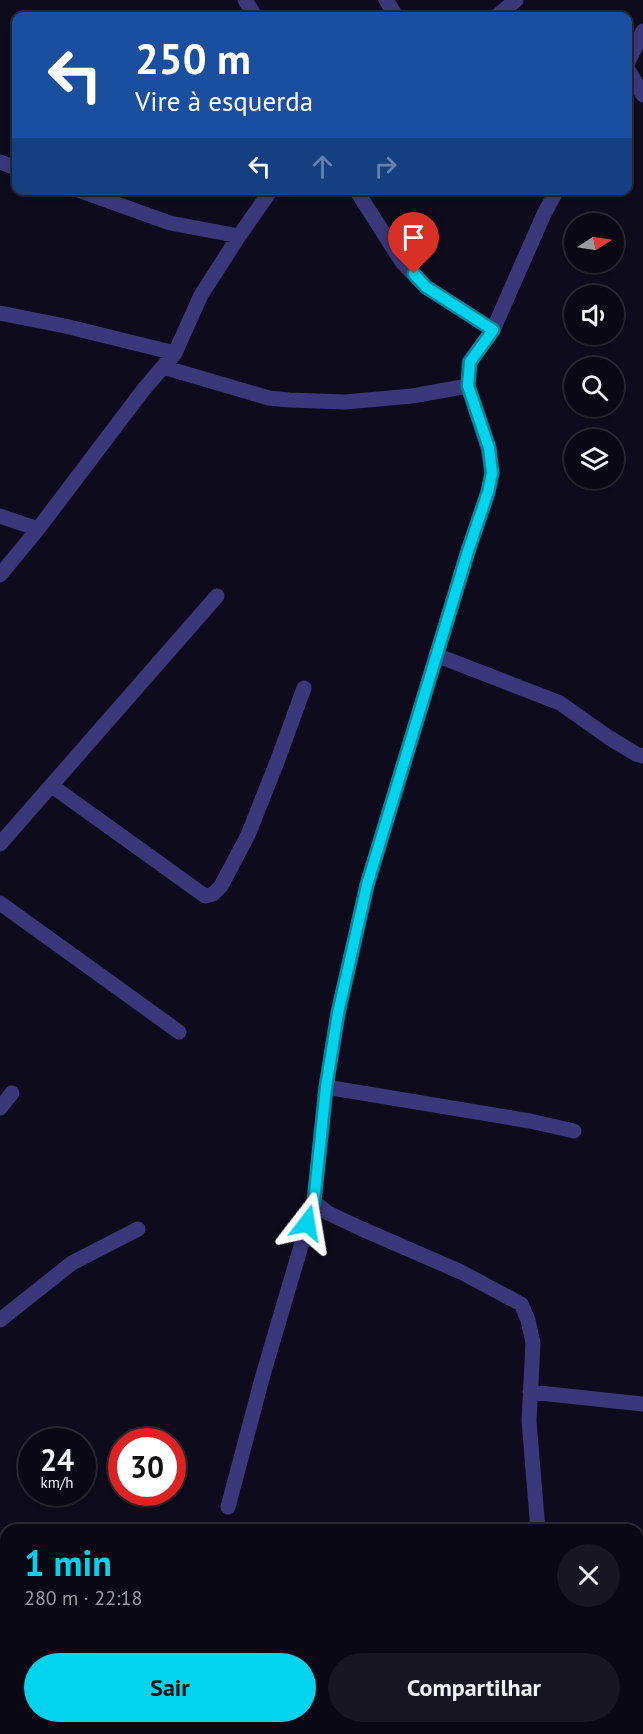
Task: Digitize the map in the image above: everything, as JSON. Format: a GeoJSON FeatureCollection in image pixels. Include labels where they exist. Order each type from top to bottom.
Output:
{"type":"FeatureCollection","features":[{"type":"Feature","properties":{"kind":"street"},"geometry":{"type":"LineString","coordinates":[[502,12],[516,0]]}},
{"type":"Feature","properties":{"kind":"street"},"geometry":{"type":"LineString","coordinates":[[632,55],[643,31]]}},
{"type":"Feature","properties":{"kind":"street"},"geometry":{"type":"LineString","coordinates":[[632,75],[643,95]]}},
{"type":"Feature","properties":{"kind":"street"},"geometry":{"type":"LineString","coordinates":[[92,195],[170,223],[239,236]]}},
{"type":"Feature","properties":{"kind":"street"},"geometry":{"type":"LineString","coordinates":[[0,575],[38,529],[144,388],[175,353],[201,295],[268,195]]}},
{"type":"Feature","properties":{"kind":"street"},"geometry":{"type":"LineString","coordinates":[[359,195],[402,262],[426,287],[493,330]]}},
{"type":"Feature","properties":{"kind":"street"},"geometry":{"type":"LineString","coordinates":[[228,1507],[263,1375],[314,1202],[326,1087],[338,1013],[367,885],[488,492],[492,473],[489,448],[468,386],[470,362],[493,330],[554,195]]}},
{"type":"Feature","properties":{"kind":"street"},"geometry":{"type":"LineString","coordinates":[[0,313],[65,326],[175,353]]}},
{"type":"Feature","properties":{"kind":"street"},"geometry":{"type":"LineString","coordinates":[[163,367],[269,398],[289,400],[345,402],[412,396],[468,386]]}},
{"type":"Feature","properties":{"kind":"street"},"geometry":{"type":"LineString","coordinates":[[0,516],[38,529]]}},
{"type":"Feature","properties":{"kind":"street"},"geometry":{"type":"LineString","coordinates":[[0,844],[217,596]]}},
{"type":"Feature","properties":{"kind":"street"},"geometry":{"type":"LineString","coordinates":[[436,656],[560,704],[608,737],[643,756]]}},
{"type":"Feature","properties":{"kind":"street"},"geometry":{"type":"LineString","coordinates":[[52,786],[205,896],[213,894],[221,886],[248,836],[304,688]]}},
{"type":"Feature","properties":{"kind":"street"},"geometry":{"type":"LineString","coordinates":[[0,903],[178,1032]]}},
{"type":"Feature","properties":{"kind":"street"},"geometry":{"type":"LineString","coordinates":[[326,1087],[530,1121],[574,1131]]}},
{"type":"Feature","properties":{"kind":"street"},"geometry":{"type":"LineString","coordinates":[[0,1108],[12,1093]]}},
{"type":"Feature","properties":{"kind":"street"},"geometry":{"type":"LineString","coordinates":[[314,1202],[328,1213],[362,1230],[461,1272],[521,1304],[528,1320],[533,1343],[529,1421],[538,1524]]}},
{"type":"Feature","properties":{"kind":"street"},"geometry":{"type":"LineString","coordinates":[[0,1320],[72,1263],[138,1229]]}},
{"type":"Feature","properties":{"kind":"street"},"geometry":{"type":"LineString","coordinates":[[530,1392],[643,1404]]}},
{"type":"Feature","properties":{"kind":"route"},"geometry":{"type":"LineString","coordinates":[[307,1223],[314,1202],[326,1087],[338,1013],[367,885],[492,473],[489,448],[468,386],[470,362],[493,330],[426,287],[414,274]]}}]}
